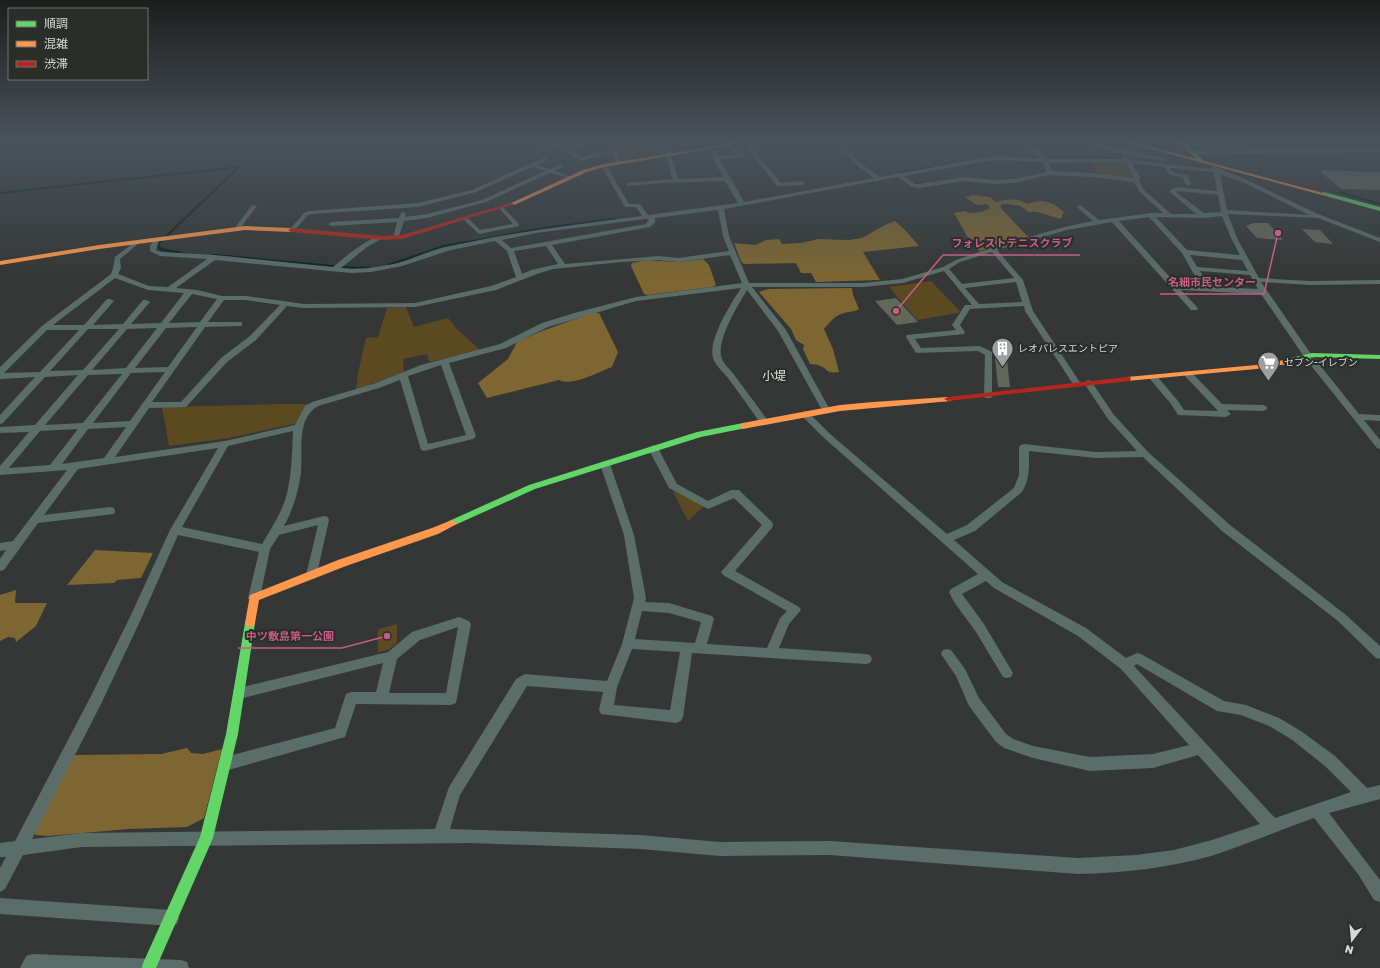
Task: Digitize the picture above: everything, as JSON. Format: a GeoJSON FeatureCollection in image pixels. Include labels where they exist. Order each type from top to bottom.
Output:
{"type":"FeatureCollection","features":[{"type":"Feature","properties":{"kind":"street"},"geometry":{"type":"LineString","coordinates":[[292,230],[308,212],[406,207],[474,191],[483,187]]}},
{"type":"Feature","properties":{"kind":"street"},"geometry":{"type":"LineString","coordinates":[[331,224],[401,220],[427,216],[484,201],[514,187]]}},
{"type":"Feature","properties":{"kind":"street"},"geometry":{"type":"LineString","coordinates":[[0,263],[137,242],[237,229],[292,230],[396,238],[499,209],[517,203],[551,187]]}},
{"type":"Feature","properties":{"kind":"street"},"geometry":{"type":"LineString","coordinates":[[510,250],[548,242],[648,226],[652,222],[649,217],[638,205],[627,206],[616,187]]}},
{"type":"Feature","properties":{"kind":"street"},"geometry":{"type":"LineString","coordinates":[[732,187],[742,204]]}},
{"type":"Feature","properties":{"kind":"street"},"geometry":{"type":"LineString","coordinates":[[156,240],[153,246],[153,251],[160,254],[371,270],[402,264],[442,250],[536,231],[721,208],[837,187]]}},
{"type":"Feature","properties":{"kind":"street"},"geometry":{"type":"LineString","coordinates":[[1140,187],[1142,191],[1169,215]]}},
{"type":"Feature","properties":{"kind":"street"},"geometry":{"type":"LineString","coordinates":[[1220,187],[1224,213],[1234,238],[1263,292],[1308,356],[1380,446]]}},
{"type":"Feature","properties":{"kind":"street"},"geometry":{"type":"LineString","coordinates":[[1258,187],[1322,218],[1380,240]]}},
{"type":"Feature","properties":{"kind":"street"},"geometry":{"type":"LineString","coordinates":[[1297,187],[1380,209]]}},
{"type":"Feature","properties":{"kind":"street"},"geometry":{"type":"LineString","coordinates":[[1203,216],[1172,191],[1178,189],[1221,193]]}},
{"type":"Feature","properties":{"kind":"street"},"geometry":{"type":"LineString","coordinates":[[466,219],[479,232],[517,225],[499,209],[484,201],[474,191]]}},
{"type":"Feature","properties":{"kind":"street"},"geometry":{"type":"LineString","coordinates":[[237,229],[254,206]]}},
{"type":"Feature","properties":{"kind":"street"},"geometry":{"type":"LineString","coordinates":[[396,238],[406,207]]}},
{"type":"Feature","properties":{"kind":"street"},"geometry":{"type":"LineString","coordinates":[[1080,207],[1098,222]]}},
{"type":"Feature","properties":{"kind":"street"},"geometry":{"type":"LineString","coordinates":[[721,208],[726,236],[746,285],[782,330],[826,410]]}},
{"type":"Feature","properties":{"kind":"street"},"geometry":{"type":"LineString","coordinates":[[325,233],[341,211]]}},
{"type":"Feature","properties":{"kind":"street"},"geometry":{"type":"LineString","coordinates":[[149,966],[206,838],[239,693],[254,598],[265,549],[291,498],[296,473],[298,427],[310,406],[353,394],[403,375],[444,362],[503,346],[545,326],[619,303],[648,297],[746,285],[863,285],[903,281],[945,268],[958,261],[994,249],[1066,228],[1151,215],[1203,216],[1224,213],[1322,218]]}},
{"type":"Feature","properties":{"kind":"street"},"geometry":{"type":"LineString","coordinates":[[1151,215],[1184,252],[1199,276]]}},
{"type":"Feature","properties":{"kind":"street"},"geometry":{"type":"LineString","coordinates":[[1115,220],[1194,308]]}},
{"type":"Feature","properties":{"kind":"street"},"geometry":{"type":"LineString","coordinates":[[337,268],[365,246],[381,238]]}},
{"type":"Feature","properties":{"kind":"street"},"geometry":{"type":"LineString","coordinates":[[497,239],[510,250],[520,278]]}},
{"type":"Feature","properties":{"kind":"street"},"geometry":{"type":"LineString","coordinates":[[0,372],[45,328],[114,275],[117,268],[117,258],[137,242]]}},
{"type":"Feature","properties":{"kind":"street"},"geometry":{"type":"LineString","coordinates":[[548,242],[563,266]]}},
{"type":"Feature","properties":{"kind":"street"},"geometry":{"type":"LineString","coordinates":[[994,249],[1019,280],[1026,304],[1083,384],[1111,418],[1145,454],[1226,528],[1342,618],[1380,654]]}},
{"type":"Feature","properties":{"kind":"street"},"geometry":{"type":"LineString","coordinates":[[1184,252],[1245,258]]}},
{"type":"Feature","properties":{"kind":"street"},"geometry":{"type":"LineString","coordinates":[[114,275],[148,288],[190,291],[222,298],[246,298],[304,306],[415,305],[493,288],[534,272],[563,266],[659,258],[678,260],[733,253]]}},
{"type":"Feature","properties":{"kind":"street"},"geometry":{"type":"LineString","coordinates":[[169,290],[215,257]]}},
{"type":"Feature","properties":{"kind":"street"},"geometry":{"type":"LineString","coordinates":[[945,268],[977,306]]}},
{"type":"Feature","properties":{"kind":"street"},"geometry":{"type":"LineString","coordinates":[[1195,269],[1310,283],[1380,282]]}},
{"type":"Feature","properties":{"kind":"street"},"geometry":{"type":"LineString","coordinates":[[960,286],[1019,280]]}},
{"type":"Feature","properties":{"kind":"street"},"geometry":{"type":"LineString","coordinates":[[746,285],[724,327],[717,346],[717,356],[720,364],[750,401],[763,421]]}},
{"type":"Feature","properties":{"kind":"street"},"geometry":{"type":"LineString","coordinates":[[1175,287],[1263,292]]}},
{"type":"Feature","properties":{"kind":"street"},"geometry":{"type":"LineString","coordinates":[[53,468],[190,291]]}},
{"type":"Feature","properties":{"kind":"street"},"geometry":{"type":"LineString","coordinates":[[108,460],[145,405],[222,298]]}},
{"type":"Feature","properties":{"kind":"street"},"geometry":{"type":"LineString","coordinates":[[0,421],[110,301]]}},
{"type":"Feature","properties":{"kind":"street"},"geometry":{"type":"LineString","coordinates":[[0,472],[146,302]]}},
{"type":"Feature","properties":{"kind":"street"},"geometry":{"type":"LineString","coordinates":[[145,405],[183,405],[224,360],[253,338],[284,304]]}},
{"type":"Feature","properties":{"kind":"street"},"geometry":{"type":"LineString","coordinates":[[988,396],[989,354],[980,348],[919,351],[910,338],[961,332],[956,325],[968,306],[1026,304]]}},
{"type":"Feature","properties":{"kind":"street"},"geometry":{"type":"LineString","coordinates":[[45,328],[239,324]]}},
{"type":"Feature","properties":{"kind":"street"},"geometry":{"type":"LineString","coordinates":[[254,598],[312,575],[435,531],[532,487],[700,434],[826,410],[873,404],[988,396],[1083,384],[1256,367],[1302,359],[1312,355],[1380,356]]}},
{"type":"Feature","properties":{"kind":"street"},"geometry":{"type":"LineString","coordinates":[[403,375],[424,448],[470,437],[471,436],[444,362]]}},
{"type":"Feature","properties":{"kind":"street"},"geometry":{"type":"LineString","coordinates":[[0,376],[171,369]]}},
{"type":"Feature","properties":{"kind":"street"},"geometry":{"type":"LineString","coordinates":[[1153,377],[1175,403],[1181,413],[1226,414],[1188,374]]}},
{"type":"Feature","properties":{"kind":"street"},"geometry":{"type":"LineString","coordinates":[[1221,407],[1264,408]]}},
{"type":"Feature","properties":{"kind":"street"},"geometry":{"type":"LineString","coordinates":[[805,414],[826,435],[998,585],[1082,632],[1125,665],[1272,826]]}},
{"type":"Feature","properties":{"kind":"street"},"geometry":{"type":"LineString","coordinates":[[1357,417],[1380,418]]}},
{"type":"Feature","properties":{"kind":"street"},"geometry":{"type":"LineString","coordinates":[[0,430],[133,424]]}},
{"type":"Feature","properties":{"kind":"street"},"geometry":{"type":"LineString","coordinates":[[0,472],[75,466],[225,444],[298,427]]}},
{"type":"Feature","properties":{"kind":"street"},"geometry":{"type":"LineString","coordinates":[[0,884],[96,700],[175,530],[225,444]]}},
{"type":"Feature","properties":{"kind":"street"},"geometry":{"type":"LineString","coordinates":[[945,540],[971,528],[1018,490],[1022,485],[1024,447],[1096,455],[1145,454]]}},
{"type":"Feature","properties":{"kind":"street"},"geometry":{"type":"LineString","coordinates":[[653,448],[673,486],[708,505],[735,493],[768,525],[726,572],[795,610],[784,621],[771,654]]}},
{"type":"Feature","properties":{"kind":"street"},"geometry":{"type":"LineString","coordinates":[[605,464],[630,535],[640,598],[628,644],[611,687],[606,710],[676,718],[687,648]]}},
{"type":"Feature","properties":{"kind":"street"},"geometry":{"type":"LineString","coordinates":[[0,567],[75,466]]}},
{"type":"Feature","properties":{"kind":"street"},"geometry":{"type":"LineString","coordinates":[[35,520],[110,511]]}},
{"type":"Feature","properties":{"kind":"street"},"geometry":{"type":"LineString","coordinates":[[275,532],[324,520],[312,575]]}},
{"type":"Feature","properties":{"kind":"street"},"geometry":{"type":"LineString","coordinates":[[175,530],[265,549]]}},
{"type":"Feature","properties":{"kind":"street"},"geometry":{"type":"LineString","coordinates":[[0,547],[16,545]]}},
{"type":"Feature","properties":{"kind":"street"},"geometry":{"type":"LineString","coordinates":[[987,575],[955,592],[958,599],[987,639],[1007,673]]}},
{"type":"Feature","properties":{"kind":"street"},"geometry":{"type":"LineString","coordinates":[[638,606],[669,608],[708,619],[700,648]]}},
{"type":"Feature","properties":{"kind":"street"},"geometry":{"type":"LineString","coordinates":[[224,764],[340,733],[351,698],[452,699],[465,624],[459,622],[416,636],[391,656],[239,693]]}},
{"type":"Feature","properties":{"kind":"street"},"geometry":{"type":"LineString","coordinates":[[628,644],[866,659]]}},
{"type":"Feature","properties":{"kind":"street"},"geometry":{"type":"LineString","coordinates":[[947,654],[960,673],[974,702],[1001,738],[1009,744],[1033,752],[1090,764],[1149,762],[1200,748]]}},
{"type":"Feature","properties":{"kind":"street"},"geometry":{"type":"LineString","coordinates":[[381,698],[391,656]]}},
{"type":"Feature","properties":{"kind":"street"},"geometry":{"type":"LineString","coordinates":[[1125,665],[1136,658],[1170,679],[1222,707],[1241,709],[1274,722],[1296,735],[1330,760],[1364,796]]}},
{"type":"Feature","properties":{"kind":"street"},"geometry":{"type":"LineString","coordinates":[[440,837],[454,792],[520,683],[525,680],[611,687]]}},
{"type":"Feature","properties":{"kind":"street"},"geometry":{"type":"LineString","coordinates":[[0,850],[82,840],[206,838],[533,838],[640,842],[720,849],[830,848],[1078,866],[1105,866],[1150,862],[1188,854],[1229,842],[1317,810],[1380,792]]}},
{"type":"Feature","properties":{"kind":"street"},"geometry":{"type":"LineString","coordinates":[[1317,810],[1363,869],[1380,894]]}},
{"type":"Feature","properties":{"kind":"street"},"geometry":{"type":"LineString","coordinates":[[0,906],[171,918]]}},
{"type":"Feature","properties":{"kind":"street"},"geometry":{"type":"LineString","coordinates":[[28,968],[32,962],[181,968]]}},
{"type":"Feature","properties":{"kind":"shaded area"},"geometry":{"type":"Polygon","coordinates":[[[974,195],[990,197],[996,202],[1019,200],[1027,204],[1043,201],[1055,205],[1064,212],[1061,219],[1037,212],[1029,212],[1020,206],[1002,204],[1000,207],[1028,237],[979,251],[967,236],[954,213],[965,211],[969,213],[981,212],[990,208],[987,204],[977,205],[965,197],[974,195]]]}},
{"type":"Feature","properties":{"kind":"shaded area"},"geometry":{"type":"Polygon","coordinates":[[[895,221],[919,246],[863,252],[880,280],[816,282],[811,273],[801,273],[796,263],[744,264],[741,261],[734,243],[755,245],[766,240],[779,239],[782,244],[800,243],[819,239],[849,240],[862,238],[895,221]]]}},
{"type":"Feature","properties":{"kind":"shaded area"},"geometry":{"type":"Polygon","coordinates":[[[703,259],[709,265],[716,285],[712,287],[648,295],[644,294],[631,266],[632,263],[646,260],[678,262],[703,259]]]}},
{"type":"Feature","properties":{"kind":"shaded area"},"geometry":{"type":"Polygon","coordinates":[[[931,281],[960,311],[958,313],[917,320],[889,287],[931,281]]]}},
{"type":"Feature","properties":{"kind":"shaded area"},"geometry":{"type":"Polygon","coordinates":[[[852,288],[853,295],[859,309],[838,316],[824,329],[833,349],[839,372],[829,372],[823,367],[810,364],[803,349],[804,345],[796,340],[791,329],[759,292],[768,289],[852,288]]]}},
{"type":"Feature","properties":{"kind":"shaded area"},"geometry":{"type":"Polygon","coordinates":[[[406,307],[414,327],[448,318],[456,328],[480,350],[429,362],[427,354],[403,359],[404,372],[356,390],[358,373],[366,338],[378,337],[387,308],[406,307]]]}},
{"type":"Feature","properties":{"kind":"shaded area"},"geometry":{"type":"Polygon","coordinates":[[[592,313],[599,313],[618,352],[612,367],[571,382],[559,380],[487,398],[478,383],[508,359],[517,342],[542,331],[592,313]]]}},
{"type":"Feature","properties":{"kind":"shaded area"},"geometry":{"type":"Polygon","coordinates":[[[308,404],[297,422],[294,424],[229,438],[169,446],[162,407],[308,404]]]}},
{"type":"Feature","properties":{"kind":"shaded area"},"geometry":{"type":"Polygon","coordinates":[[[672,490],[704,506],[688,521],[672,490]]]}},
{"type":"Feature","properties":{"kind":"shaded area"},"geometry":{"type":"Polygon","coordinates":[[[95,550],[153,553],[141,578],[117,580],[114,583],[67,585],[95,550]]]}},
{"type":"Feature","properties":{"kind":"shaded area"},"geometry":{"type":"Polygon","coordinates":[[[16,590],[15,603],[47,603],[36,626],[16,642],[15,638],[8,637],[0,641],[0,595],[16,590]]]}},
{"type":"Feature","properties":{"kind":"shaded area"},"geometry":{"type":"Polygon","coordinates":[[[397,624],[397,643],[388,650],[378,652],[378,629],[397,624]]]}},
{"type":"Feature","properties":{"kind":"shaded area"},"geometry":{"type":"Polygon","coordinates":[[[187,748],[191,753],[203,754],[222,749],[204,818],[187,827],[129,829],[48,836],[35,835],[36,824],[74,755],[161,754],[187,748]]]}},
{"type":"Feature","properties":{"kind":"building"},"geometry":{"type":"Polygon","coordinates":[[[1339,187],[1380,187],[1380,190],[1341,189],[1339,187]]]}},
{"type":"Feature","properties":{"kind":"building"},"geometry":{"type":"Polygon","coordinates":[[[1253,223],[1268,223],[1283,240],[1257,238],[1246,226],[1253,223]]]}},
{"type":"Feature","properties":{"kind":"building"},"geometry":{"type":"Polygon","coordinates":[[[1302,229],[1320,230],[1333,244],[1315,242],[1302,229]]]}},
{"type":"Feature","properties":{"kind":"building"},"geometry":{"type":"Polygon","coordinates":[[[896,298],[918,322],[897,325],[875,301],[896,298]]]}},
{"type":"Feature","properties":{"kind":"building","name":"レオパレスエントピア"},"geometry":{"type":"Polygon","coordinates":[[[994,348],[1006,350],[1010,387],[998,387],[994,348]]]}},
{"type":"Feature","properties":{"kind":"waterway"},"geometry":{"type":"LineString","coordinates":[[0,193],[54,187]]}},
{"type":"Feature","properties":{"kind":"waterway"},"geometry":{"type":"LineString","coordinates":[[159,243],[218,187]]}},
{"type":"Feature","properties":{"kind":"waterway"},"geometry":{"type":"LineString","coordinates":[[1339,192],[1380,204]]}},
{"type":"Feature","properties":{"kind":"waterway"},"geometry":{"type":"LineString","coordinates":[[463,243],[538,229],[615,219]]}},
{"type":"Feature","properties":{"kind":"waterway"},"geometry":{"type":"LineString","coordinates":[[389,265],[445,246],[468,242]]}},
{"type":"Feature","properties":{"kind":"waterway"},"geometry":{"type":"LineString","coordinates":[[159,243],[160,249],[182,253]]}},
{"type":"Feature","properties":{"kind":"waterway"},"geometry":{"type":"LineString","coordinates":[[212,255],[352,268],[371,268]]}},
{"type":"Feature","properties":{"kind":"traffic: fast"},"geometry":{"type":"LineString","coordinates":[[1324,194],[1380,209]]}},
{"type":"Feature","properties":{"kind":"traffic: fast"},"geometry":{"type":"LineString","coordinates":[[1290,361],[1312,355],[1380,357]]}},
{"type":"Feature","properties":{"kind":"traffic: fast"},"geometry":{"type":"LineString","coordinates":[[452,523],[532,487],[700,434],[743,426]]}},
{"type":"Feature","properties":{"kind":"traffic: fast"},"geometry":{"type":"LineString","coordinates":[[149,966],[206,838],[232,734],[250,623]]}},
{"type":"Feature","properties":{"kind":"traffic: slow"},"geometry":{"type":"LineString","coordinates":[[512,204],[549,187]]}},
{"type":"Feature","properties":{"kind":"traffic: slow"},"geometry":{"type":"LineString","coordinates":[[1298,187],[1324,194]]}},
{"type":"Feature","properties":{"kind":"traffic: slow"},"geometry":{"type":"LineString","coordinates":[[0,263],[99,247],[245,228],[291,230]]}},
{"type":"Feature","properties":{"kind":"traffic: slow"},"geometry":{"type":"LineString","coordinates":[[1127,379],[1256,367],[1290,361]]}},
{"type":"Feature","properties":{"kind":"traffic: slow"},"geometry":{"type":"LineString","coordinates":[[743,426],[840,408],[873,404],[948,399]]}},
{"type":"Feature","properties":{"kind":"traffic: slow"},"geometry":{"type":"LineString","coordinates":[[250,623],[254,598],[342,563],[435,531],[452,523]]}},
{"type":"Feature","properties":{"kind":"traffic: jam"},"geometry":{"type":"LineString","coordinates":[[291,230],[384,238],[402,237],[512,204]]}},
{"type":"Feature","properties":{"kind":"traffic: jam"},"geometry":{"type":"LineString","coordinates":[[948,399],[1127,379]]}},
{"type":"Feature","properties":{"kind":"place","name":"名細市民センター"},"geometry":{"type":"Point","coordinates":[1278,233]}},
{"type":"Feature","properties":{"kind":"place","name":"フォレストテニスクラブ"},"geometry":{"type":"Point","coordinates":[896,311]}},
{"type":"Feature","properties":{"kind":"place","name":"レオパレスエントピア"},"geometry":{"type":"Point","coordinates":[1002,368]}},
{"type":"Feature","properties":{"kind":"place","name":"セブン-イレブン"},"geometry":{"type":"Point","coordinates":[1269,382]}},
{"type":"Feature","properties":{"kind":"place","name":"中ツ敷島第一公園"},"geometry":{"type":"Point","coordinates":[387,636]}},
{"type":"Feature","properties":{"kind":"district","name":"小堤"},"geometry":{"type":"Point","coordinates":[774,375]}}]}
